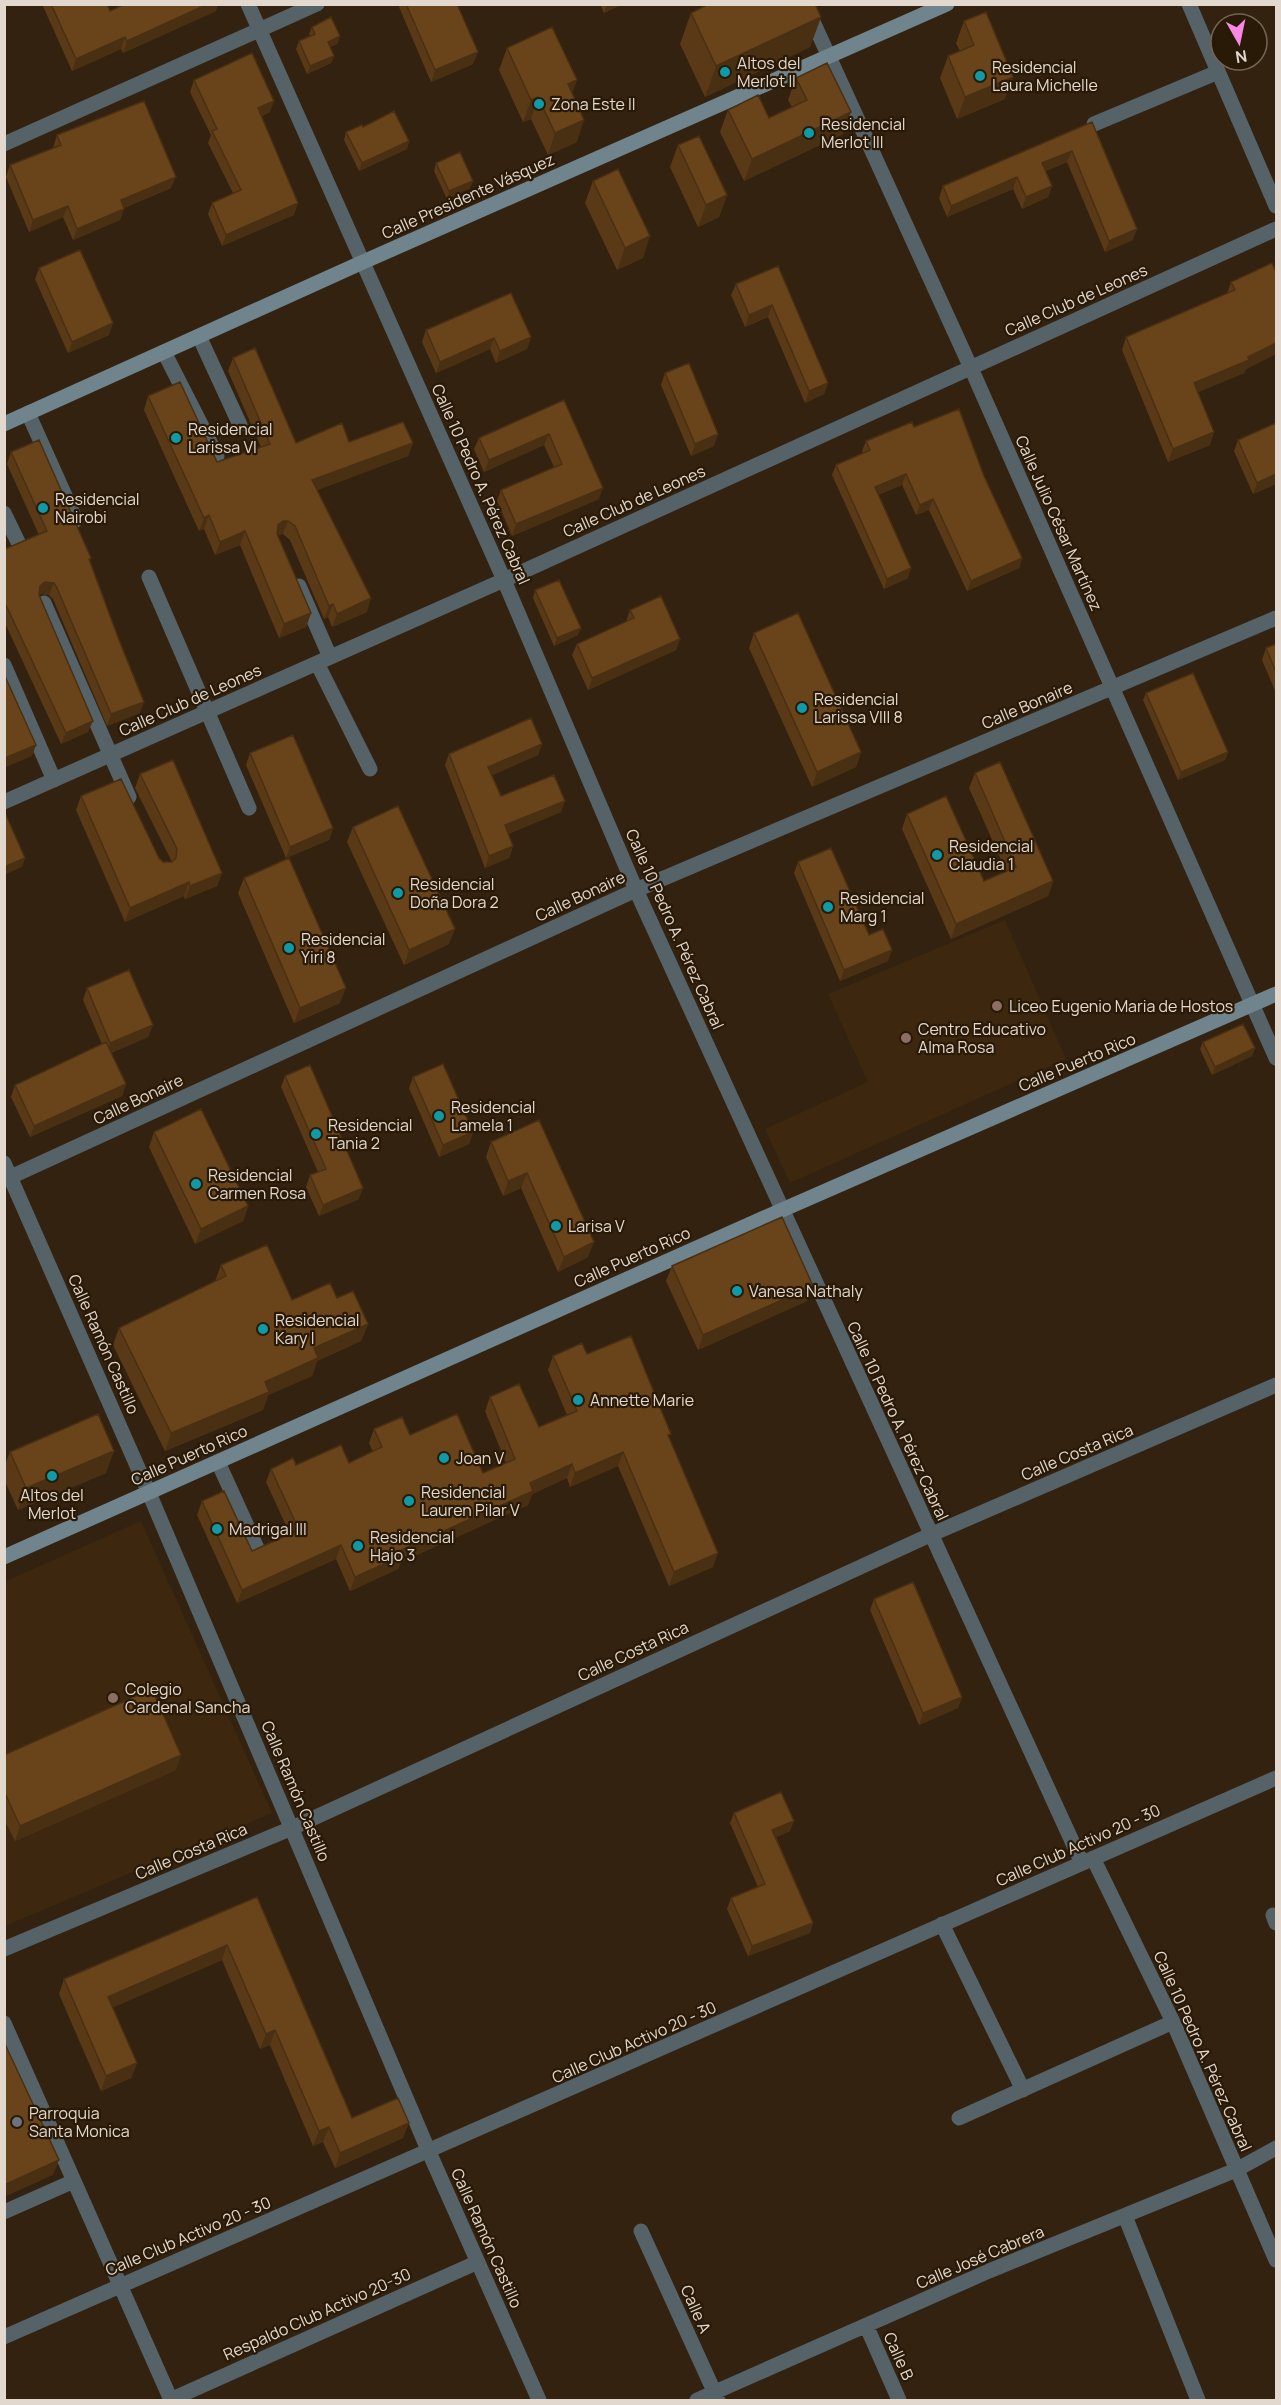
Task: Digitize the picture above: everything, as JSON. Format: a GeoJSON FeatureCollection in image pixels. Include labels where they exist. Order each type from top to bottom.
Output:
{"type":"FeatureCollection","features":[{"type":"Feature","properties":{"kind":"street","name":"Calle 10 Pedro A. Pérez Cabral"},"geometry":{"type":"LineString","coordinates":[[248,4],[504,580],[636,890],[930,1535],[1088,1860],[1173,2022],[1276,2260]]}},
{"type":"Feature","properties":{"kind":"street"},"geometry":{"type":"LineString","coordinates":[[4,144],[317,4]]}},
{"type":"Feature","properties":{"kind":"street","name":"Calle Julio César Martínez"},"geometry":{"type":"LineString","coordinates":[[805,4],[971,368],[1276,1058]]}},
{"type":"Feature","properties":{"kind":"street","name":"Calle Presidente Vásquez"},"geometry":{"type":"LineString","coordinates":[[4,424],[363,262],[947,4]]}},
{"type":"Feature","properties":{"kind":"street"},"geometry":{"type":"LineString","coordinates":[[1189,4],[1209,51]]}},
{"type":"Feature","properties":{"kind":"street"},"geometry":{"type":"LineString","coordinates":[[1094,123],[1218,72],[1276,206]]}},
{"type":"Feature","properties":{"kind":"street","name":"Calle Club de Leones"},"geometry":{"type":"LineString","coordinates":[[4,802],[504,580],[1276,229]]}},
{"type":"Feature","properties":{"kind":"street"},"geometry":{"type":"LineString","coordinates":[[199,336],[240,425]]}},
{"type":"Feature","properties":{"kind":"street"},"geometry":{"type":"LineString","coordinates":[[164,352],[217,456]]}},
{"type":"Feature","properties":{"kind":"street"},"geometry":{"type":"LineString","coordinates":[[28,414],[76,520]]}},
{"type":"Feature","properties":{"kind":"street"},"geometry":{"type":"LineString","coordinates":[[4,513],[18,542]]}},
{"type":"Feature","properties":{"kind":"street"},"geometry":{"type":"LineString","coordinates":[[294,575],[324,660],[370,769]]}},
{"type":"Feature","properties":{"kind":"street"},"geometry":{"type":"LineString","coordinates":[[148,577],[249,808]]}},
{"type":"Feature","properties":{"kind":"street"},"geometry":{"type":"LineString","coordinates":[[44,603],[109,756],[134,806]]}},
{"type":"Feature","properties":{"kind":"street","name":"Calle Bonaire"},"geometry":{"type":"LineString","coordinates":[[8,1179],[636,890],[1276,618]]}},
{"type":"Feature","properties":{"kind":"street"},"geometry":{"type":"LineString","coordinates":[[4,665],[54,780]]}},
{"type":"Feature","properties":{"kind":"street","name":"Calle Puerto Rico"},"geometry":{"type":"LineString","coordinates":[[4,1557],[782,1210],[1276,994]]}},
{"type":"Feature","properties":{"kind":"street","name":"Calle Ramón Castillo"},"geometry":{"type":"LineString","coordinates":[[4,1163],[8,1179],[149,1493],[429,2152],[539,2400]]}},
{"type":"Feature","properties":{"kind":"street","name":"Calle Costa Rica"},"geometry":{"type":"LineString","coordinates":[[4,1949],[292,1828],[930,1535],[1276,1385]]}},
{"type":"Feature","properties":{"kind":"street"},"geometry":{"type":"LineString","coordinates":[[218,1462],[257,1548]]}},
{"type":"Feature","properties":{"kind":"street","name":"Calle Club Activo 20 - 30"},"geometry":{"type":"LineString","coordinates":[[4,2337],[1276,1778]]}},
{"type":"Feature","properties":{"kind":"street"},"geometry":{"type":"LineString","coordinates":[[942,1924],[1023,2090]]}},
{"type":"Feature","properties":{"kind":"street"},"geometry":{"type":"LineString","coordinates":[[959,2118],[1173,2022]]}},
{"type":"Feature","properties":{"kind":"street"},"geometry":{"type":"LineString","coordinates":[[4,2023],[171,2400]]}},
{"type":"Feature","properties":{"kind":"street","name":"Calle José Cabrera"},"geometry":{"type":"LineString","coordinates":[[698,2400],[716,2397],[866,2325],[989,2271],[1236,2170],[1276,2148]]}},
{"type":"Feature","properties":{"kind":"street"},"geometry":{"type":"LineString","coordinates":[[4,2212],[74,2181]]}},
{"type":"Feature","properties":{"kind":"street"},"geometry":{"type":"LineString","coordinates":[[1125,2216],[1198,2400]]}},
{"type":"Feature","properties":{"kind":"street","name":"Calle A"},"geometry":{"type":"LineString","coordinates":[[641,2232],[716,2397]]}},
{"type":"Feature","properties":{"kind":"street","name":"Respaldo Club Activo 20-30"},"geometry":{"type":"LineString","coordinates":[[171,2400],[478,2262]]}},
{"type":"Feature","properties":{"kind":"street","name":"Calle B"},"geometry":{"type":"LineString","coordinates":[[866,2325],[899,2400]]}},
{"type":"Feature","properties":{"kind":"shaded area","name":"Centro Educativo Alma Rosa"},"geometry":{"type":"Polygon","coordinates":[[[1005,920],[1066,1059],[790,1183],[765,1129],[868,1082],[828,994],[1005,920]]]}},
{"type":"Feature","properties":{"kind":"shaded area","name":"Colegio Cardenal Sancha"},"geometry":{"type":"Polygon","coordinates":[[[141,1521],[272,1813],[5,1926],[4,1582],[141,1521]]]}},
{"type":"Feature","properties":{"kind":"building"},"geometry":{"type":"Polygon","coordinates":[[[51,4],[107,4],[110,11],[125,4],[208,4],[127,41],[125,37],[76,59],[51,4]]]}},
{"type":"Feature","properties":{"kind":"building"},"geometry":{"type":"Polygon","coordinates":[[[406,4],[457,4],[478,52],[435,70],[406,4]]]}},
{"type":"Feature","properties":{"kind":"building"},"geometry":{"type":"Polygon","coordinates":[[[709,4],[815,4],[821,17],[716,66],[691,13],[709,4]]]}},
{"type":"Feature","properties":{"kind":"building"},"geometry":{"type":"Polygon","coordinates":[[[986,12],[1013,77],[965,97],[948,56],[974,45],[964,21],[986,12]]]}},
{"type":"Feature","properties":{"kind":"building"},"geometry":{"type":"Polygon","coordinates":[[[331,17],[340,36],[328,42],[334,56],[310,66],[299,41],[315,34],[312,27],[331,17]]]}},
{"type":"Feature","properties":{"kind":"building"},"geometry":{"type":"Polygon","coordinates":[[[552,27],[577,80],[568,84],[584,120],[555,133],[538,97],[531,100],[507,48],[552,27]]]}},
{"type":"Feature","properties":{"kind":"building"},"geometry":{"type":"Polygon","coordinates":[[[252,53],[274,101],[258,108],[298,203],[226,235],[212,203],[241,190],[212,131],[217,129],[194,80],[252,53]]]}},
{"type":"Feature","properties":{"kind":"building"},"geometry":{"type":"Polygon","coordinates":[[[827,63],[851,112],[752,159],[728,110],[758,95],[769,118],[807,100],[796,78],[827,63]]]}},
{"type":"Feature","properties":{"kind":"building"},"geometry":{"type":"Polygon","coordinates":[[[144,101],[176,177],[121,200],[124,209],[77,229],[68,206],[33,220],[10,165],[61,145],[57,135],[144,101]]]}},
{"type":"Feature","properties":{"kind":"building"},"geometry":{"type":"Polygon","coordinates":[[[394,111],[409,141],[362,163],[346,132],[362,125],[363,127],[394,111]]]}},
{"type":"Feature","properties":{"kind":"building"},"geometry":{"type":"Polygon","coordinates":[[[1092,122],[1137,229],[1109,241],[1072,151],[1042,163],[1052,186],[1026,197],[1017,177],[951,206],[943,186],[1092,122]]]}},
{"type":"Feature","properties":{"kind":"building"},"geometry":{"type":"Polygon","coordinates":[[[699,136],[727,195],[706,205],[678,145],[699,136]]]}},
{"type":"Feature","properties":{"kind":"building"},"geometry":{"type":"Polygon","coordinates":[[[460,152],[473,181],[449,191],[436,163],[460,152]]]}},
{"type":"Feature","properties":{"kind":"building"},"geometry":{"type":"Polygon","coordinates":[[[618,169],[650,236],[625,248],[593,181],[618,169]]]}},
{"type":"Feature","properties":{"kind":"building"},"geometry":{"type":"Polygon","coordinates":[[[80,250],[113,323],[72,342],[39,268],[80,250]]]}},
{"type":"Feature","properties":{"kind":"building"},"geometry":{"type":"Polygon","coordinates":[[[1272,263],[1276,272],[1276,343],[1248,357],[1249,360],[1194,383],[1214,432],[1173,449],[1126,337],[1235,290],[1231,282],[1272,263]]]}},
{"type":"Feature","properties":{"kind":"building"},"geometry":{"type":"Polygon","coordinates":[[[778,266],[828,383],[809,391],[772,305],[749,315],[736,284],[778,266]]]}},
{"type":"Feature","properties":{"kind":"building"},"geometry":{"type":"Polygon","coordinates":[[[511,293],[531,337],[500,351],[494,338],[440,362],[426,330],[511,293]]]}},
{"type":"Feature","properties":{"kind":"building"},"geometry":{"type":"Polygon","coordinates":[[[255,348],[296,443],[342,423],[349,442],[403,422],[413,443],[312,480],[371,598],[337,614],[333,604],[329,606],[295,526],[288,521],[283,521],[278,525],[277,534],[311,613],[284,624],[245,531],[220,542],[209,515],[204,518],[148,396],[180,382],[217,462],[270,444],[233,358],[255,348]]]}},
{"type":"Feature","properties":{"kind":"building"},"geometry":{"type":"Polygon","coordinates":[[[689,363],[718,434],[695,444],[665,373],[689,363]]]}},
{"type":"Feature","properties":{"kind":"building"},"geometry":{"type":"Polygon","coordinates":[[[564,400],[603,488],[516,524],[501,490],[562,464],[549,434],[489,460],[479,438],[564,400]]]}},
{"type":"Feature","properties":{"kind":"building"},"geometry":{"type":"Polygon","coordinates":[[[959,409],[984,476],[1022,558],[971,581],[933,499],[920,505],[906,474],[875,487],[911,568],[887,579],[836,465],[870,450],[866,441],[912,422],[914,427],[959,409]]]}},
{"type":"Feature","properties":{"kind":"building"},"geometry":{"type":"Polygon","coordinates":[[[1276,423],[1276,474],[1257,483],[1238,440],[1276,423]]]}},
{"type":"Feature","properties":{"kind":"building"},"geometry":{"type":"Polygon","coordinates":[[[39,440],[91,558],[89,559],[144,702],[111,714],[57,588],[54,583],[45,582],[40,586],[39,595],[93,721],[66,733],[4,601],[4,547],[5,549],[47,531],[11,452],[39,440]]]}},
{"type":"Feature","properties":{"kind":"building"},"geometry":{"type":"Polygon","coordinates":[[[559,580],[581,628],[557,638],[535,590],[559,580]]]}},
{"type":"Feature","properties":{"kind":"building"},"geometry":{"type":"Polygon","coordinates":[[[661,596],[680,639],[592,678],[577,644],[634,618],[630,610],[661,596]]]}},
{"type":"Feature","properties":{"kind":"building","name":"Residencial Larissa VIII 8"},"geometry":{"type":"Polygon","coordinates":[[[798,613],[861,752],[817,772],[754,633],[798,613]]]}},
{"type":"Feature","properties":{"kind":"building"},"geometry":{"type":"Polygon","coordinates":[[[1276,644],[1276,672],[1266,648],[1276,644]]]}},
{"type":"Feature","properties":{"kind":"building"},"geometry":{"type":"Polygon","coordinates":[[[1193,673],[1228,752],[1181,772],[1146,693],[1193,673]]]}},
{"type":"Feature","properties":{"kind":"building"},"geometry":{"type":"Polygon","coordinates":[[[4,674],[36,745],[5,758],[4,756],[4,674]]]}},
{"type":"Feature","properties":{"kind":"building"},"geometry":{"type":"Polygon","coordinates":[[[531,718],[542,744],[488,767],[501,796],[554,775],[565,801],[505,825],[513,846],[489,856],[449,754],[531,718]]]}},
{"type":"Feature","properties":{"kind":"building"},"geometry":{"type":"Polygon","coordinates":[[[293,735],[333,828],[290,847],[250,753],[293,735]]]}},
{"type":"Feature","properties":{"kind":"building"},"geometry":{"type":"Polygon","coordinates":[[[173,760],[222,873],[190,886],[189,882],[130,908],[81,796],[121,779],[159,858],[163,862],[172,862],[176,858],[177,849],[140,774],[173,760]]]}},
{"type":"Feature","properties":{"kind":"building","name":"Residencial Claudia 1"},"geometry":{"type":"Polygon","coordinates":[[[1000,762],[1053,881],[956,924],[907,814],[946,796],[984,881],[1016,867],[975,773],[1000,762]]]}},
{"type":"Feature","properties":{"kind":"building","name":"Residencial Doña Dora 2"},"geometry":{"type":"Polygon","coordinates":[[[398,806],[455,929],[409,950],[353,827],[398,806]]]}},
{"type":"Feature","properties":{"kind":"building"},"geometry":{"type":"Polygon","coordinates":[[[6,815],[25,858],[4,867],[4,816],[6,815]]]}},
{"type":"Feature","properties":{"kind":"building","name":"Residencial Marg 1"},"geometry":{"type":"Polygon","coordinates":[[[831,848],[869,935],[883,929],[892,950],[844,970],[798,862],[831,848]]]}},
{"type":"Feature","properties":{"kind":"building","name":"Residencial Yiri 8"},"geometry":{"type":"Polygon","coordinates":[[[289,858],[346,988],[300,1008],[244,878],[289,858]]]}},
{"type":"Feature","properties":{"kind":"building"},"geometry":{"type":"Polygon","coordinates":[[[129,970],[153,1025],[110,1043],[87,988],[129,970]]]}},
{"type":"Feature","properties":{"kind":"building"},"geometry":{"type":"Polygon","coordinates":[[[1243,1024],[1255,1048],[1215,1067],[1203,1042],[1243,1024]]]}},
{"type":"Feature","properties":{"kind":"building"},"geometry":{"type":"Polygon","coordinates":[[[106,1042],[126,1084],[34,1126],[15,1085],[106,1042]]]}},
{"type":"Feature","properties":{"kind":"building","name":"Residencial Lamela 1"},"geometry":{"type":"Polygon","coordinates":[[[443,1064],[473,1132],[443,1145],[413,1077],[443,1064]]]}},
{"type":"Feature","properties":{"kind":"building","name":"Residencial Tania 2"},"geometry":{"type":"Polygon","coordinates":[[[310,1065],[363,1188],[323,1205],[310,1175],[326,1169],[285,1076],[310,1065]]]}},
{"type":"Feature","properties":{"kind":"building","name":"Residencial Carmen Rosa"},"geometry":{"type":"Polygon","coordinates":[[[201,1109],[248,1206],[201,1229],[154,1132],[201,1109]]]}},
{"type":"Feature","properties":{"kind":"building","name":"Larisa V"},"geometry":{"type":"Polygon","coordinates":[[[539,1120],[594,1242],[564,1257],[527,1173],[508,1181],[491,1142],[539,1120]]]}},
{"type":"Feature","properties":{"kind":"building","name":"Vanesa Nathaly"},"geometry":{"type":"Polygon","coordinates":[[[782,1217],[813,1286],[703,1335],[672,1266],[782,1217]]]}},
{"type":"Feature","properties":{"kind":"building"},"geometry":{"type":"Polygon","coordinates":[[[267,1245],[292,1300],[330,1283],[337,1298],[353,1291],[368,1324],[314,1348],[318,1358],[265,1382],[269,1392],[171,1433],[119,1328],[226,1276],[221,1265],[267,1245]]]}},
{"type":"Feature","properties":{"kind":"building"},"geometry":{"type":"Polygon","coordinates":[[[631,1336],[671,1434],[668,1435],[718,1553],[674,1572],[623,1452],[575,1473],[572,1464],[530,1483],[533,1491],[401,1550],[404,1555],[355,1577],[341,1545],[242,1590],[202,1501],[224,1491],[252,1551],[299,1530],[271,1469],[293,1458],[296,1465],[341,1445],[349,1463],[382,1447],[374,1429],[402,1417],[410,1435],[457,1414],[483,1473],[515,1459],[490,1397],[519,1384],[539,1427],[577,1411],[553,1356],[582,1343],[587,1354],[631,1336]]]}},
{"type":"Feature","properties":{"kind":"building"},"geometry":{"type":"Polygon","coordinates":[[[98,1414],[114,1451],[26,1488],[10,1452],[98,1414]]]}},
{"type":"Feature","properties":{"kind":"building"},"geometry":{"type":"Polygon","coordinates":[[[913,1582],[962,1697],[923,1713],[874,1599],[913,1582]]]}},
{"type":"Feature","properties":{"kind":"building"},"geometry":{"type":"Polygon","coordinates":[[[152,1689],[181,1755],[20,1826],[4,1791],[4,1755],[152,1689]]]}},
{"type":"Feature","properties":{"kind":"building"},"geometry":{"type":"Polygon","coordinates":[[[781,1792],[794,1821],[772,1830],[813,1923],[752,1946],[731,1898],[765,1884],[734,1813],[781,1792]]]}},
{"type":"Feature","properties":{"kind":"building"},"geometry":{"type":"Polygon","coordinates":[[[257,1897],[352,2118],[398,2098],[409,2123],[340,2153],[329,2127],[319,2131],[275,2030],[266,2034],[227,1945],[108,1997],[137,2063],[106,2076],[64,1979],[257,1897]]]}},
{"type":"Feature","properties":{"kind":"building","name":"Parroquia Santa Monica"},"geometry":{"type":"Polygon","coordinates":[[[4,2042],[59,2160],[4,2185],[4,2042]]]}},
{"type":"Feature","properties":{"kind":"place","name":"Altos del Merlot II"},"geometry":{"type":"Point","coordinates":[725,72]}},
{"type":"Feature","properties":{"kind":"place","name":"Residencial Laura Michelle"},"geometry":{"type":"Point","coordinates":[980,76]}},
{"type":"Feature","properties":{"kind":"place","name":"Zona Este II"},"geometry":{"type":"Point","coordinates":[539,104]}},
{"type":"Feature","properties":{"kind":"place","name":"Residencial Merlot III"},"geometry":{"type":"Point","coordinates":[809,133]}},
{"type":"Feature","properties":{"kind":"place","name":"Residencial Larissa VI"},"geometry":{"type":"Point","coordinates":[176,438]}},
{"type":"Feature","properties":{"kind":"place","name":"Residencial Nairobi"},"geometry":{"type":"Point","coordinates":[43,508]}},
{"type":"Feature","properties":{"kind":"place","name":"Residencial Larissa VIII 8"},"geometry":{"type":"Point","coordinates":[802,708]}},
{"type":"Feature","properties":{"kind":"place","name":"Residencial Claudia 1"},"geometry":{"type":"Point","coordinates":[937,855]}},
{"type":"Feature","properties":{"kind":"place","name":"Residencial Doña Dora 2"},"geometry":{"type":"Point","coordinates":[398,893]}},
{"type":"Feature","properties":{"kind":"place","name":"Residencial Marg 1"},"geometry":{"type":"Point","coordinates":[828,907]}},
{"type":"Feature","properties":{"kind":"place","name":"Residencial Yiri 8"},"geometry":{"type":"Point","coordinates":[289,948]}},
{"type":"Feature","properties":{"kind":"place","name":"Liceo Eugenio Maria de Hostos"},"geometry":{"type":"Point","coordinates":[997,1006]}},
{"type":"Feature","properties":{"kind":"place","name":"Centro Educativo Alma Rosa"},"geometry":{"type":"Point","coordinates":[906,1038]}},
{"type":"Feature","properties":{"kind":"place","name":"Residencial Lamela 1"},"geometry":{"type":"Point","coordinates":[439,1116]}},
{"type":"Feature","properties":{"kind":"place","name":"Residencial Tania 2"},"geometry":{"type":"Point","coordinates":[316,1134]}},
{"type":"Feature","properties":{"kind":"place","name":"Residencial Carmen Rosa"},"geometry":{"type":"Point","coordinates":[196,1184]}},
{"type":"Feature","properties":{"kind":"place","name":"Larisa V"},"geometry":{"type":"Point","coordinates":[556,1226]}},
{"type":"Feature","properties":{"kind":"place","name":"Vanesa Nathaly"},"geometry":{"type":"Point","coordinates":[737,1291]}},
{"type":"Feature","properties":{"kind":"place","name":"Residencial Kary I"},"geometry":{"type":"Point","coordinates":[263,1329]}},
{"type":"Feature","properties":{"kind":"place","name":"Annette Marie"},"geometry":{"type":"Point","coordinates":[578,1400]}},
{"type":"Feature","properties":{"kind":"place","name":"Joan V"},"geometry":{"type":"Point","coordinates":[444,1458]}},
{"type":"Feature","properties":{"kind":"place","name":"Altos del Merlot"},"geometry":{"type":"Point","coordinates":[52,1476]}},
{"type":"Feature","properties":{"kind":"place","name":"Residencial Lauren Pilar V"},"geometry":{"type":"Point","coordinates":[409,1501]}},
{"type":"Feature","properties":{"kind":"place","name":"Madrigal III"},"geometry":{"type":"Point","coordinates":[217,1529]}},
{"type":"Feature","properties":{"kind":"place","name":"Residencial Hajo 3"},"geometry":{"type":"Point","coordinates":[358,1546]}},
{"type":"Feature","properties":{"kind":"place","name":"Colegio Cardenal Sancha"},"geometry":{"type":"Point","coordinates":[113,1698]}},
{"type":"Feature","properties":{"kind":"place","name":"Parroquia Santa Monica"},"geometry":{"type":"Point","coordinates":[17,2122]}}]}
